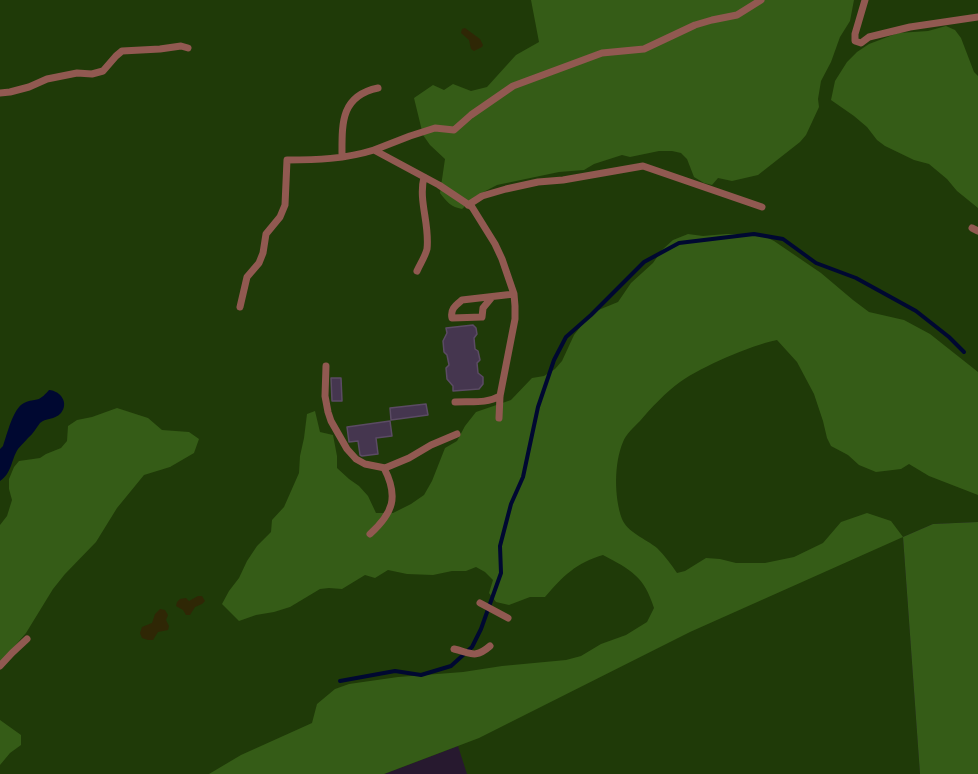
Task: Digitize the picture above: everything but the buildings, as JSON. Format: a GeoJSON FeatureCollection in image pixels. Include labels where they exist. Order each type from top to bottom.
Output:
{"type":"FeatureCollection","features":[{"type":"Feature","properties":{"kind":"lane"},"geometry":{"type":"LineString","coordinates":[[240,307],[247,277],[260,262],[266,234],[280,217],[285,205],[287,160],[318,160],[362,154],[435,128],[454,130],[471,115],[513,86],[602,53],[644,49],[695,25],[737,15],[761,0]]}},
{"type":"Feature","properties":{"kind":"lane"},"geometry":{"type":"LineString","coordinates":[[865,0],[855,34],[855,41],[861,43],[869,37],[910,27],[978,17]]}},
{"type":"Feature","properties":{"kind":"lane"},"geometry":{"type":"LineString","coordinates":[[0,93],[29,87],[62,75],[92,74],[103,71],[122,51],[181,46],[188,48]]}},
{"type":"Feature","properties":{"kind":"lane"},"geometry":{"type":"LineString","coordinates":[[342,157],[342,132],[349,104],[365,90],[378,88]]}},
{"type":"Feature","properties":{"kind":"lane"},"geometry":{"type":"LineString","coordinates":[[374,150],[439,185],[472,207],[499,252],[509,276],[515,306],[515,319],[500,396],[499,418]]}},
{"type":"Feature","properties":{"kind":"lane"},"geometry":{"type":"LineString","coordinates":[[468,205],[482,196],[506,189],[643,166],[762,207]]}},
{"type":"Feature","properties":{"kind":"lane"},"geometry":{"type":"LineString","coordinates":[[417,271],[427,249],[426,220],[421,188],[424,177]]}},
{"type":"Feature","properties":{"kind":"lane"},"geometry":{"type":"LineString","coordinates":[[492,297],[483,308],[482,317],[452,318],[455,305],[462,300],[514,294]]}},
{"type":"Feature","properties":{"kind":"lane"},"geometry":{"type":"LineString","coordinates":[[326,366],[324,386],[331,421],[347,449],[356,459],[365,464],[384,468],[409,459],[457,434]]}},
{"type":"Feature","properties":{"kind":"lane"},"geometry":{"type":"LineString","coordinates":[[455,402],[480,402],[493,400],[500,396]]}},
{"type":"Feature","properties":{"kind":"lane"},"geometry":{"type":"LineString","coordinates":[[370,534],[382,523],[391,506],[393,492],[384,468]]}},
{"type":"Feature","properties":{"kind":"lane"},"geometry":{"type":"LineString","coordinates":[[482,604],[508,618]]}},
{"type":"Feature","properties":{"kind":"lane"},"geometry":{"type":"LineString","coordinates":[[0,666],[27,639]]}},
{"type":"Feature","properties":{"kind":"lane"},"geometry":{"type":"LineString","coordinates":[[458,650],[472,655],[490,646]]}},
{"type":"Feature","properties":{"kind":"green space"},"geometry":{"type":"Polygon","coordinates":[[[0,0],[978,0],[978,522],[933,524],[903,537],[920,774],[467,774],[458,746],[384,774],[0,774],[0,0]]]}},
{"type":"Feature","properties":{"kind":"green space"},"geometry":{"type":"Polygon","coordinates":[[[531,0],[854,0],[850,21],[840,37],[821,81],[819,107],[806,135],[758,175],[732,181],[718,178],[712,185],[694,177],[687,159],[681,153],[659,151],[630,157],[622,155],[594,164],[584,170],[559,172],[497,185],[476,196],[462,209],[458,208],[450,204],[440,193],[445,159],[423,135],[414,98],[433,85],[444,90],[453,84],[471,91],[487,87],[516,55],[539,42],[531,0]]]}},
{"type":"Feature","properties":{"kind":"green space"},"geometry":{"type":"Polygon","coordinates":[[[946,26],[955,30],[961,38],[974,72],[978,76],[978,208],[929,164],[914,160],[885,146],[867,127],[831,100],[835,81],[847,62],[869,44],[898,33],[928,31],[946,26]]]}},
{"type":"Feature","properties":{"kind":"green space"},"geometry":{"type":"Polygon","coordinates":[[[688,234],[703,236],[760,234],[821,273],[869,312],[904,320],[930,334],[978,372],[978,495],[929,476],[909,464],[901,469],[876,472],[859,465],[848,455],[831,446],[814,394],[797,362],[777,340],[753,347],[713,363],[680,382],[659,400],[626,436],[620,450],[616,480],[619,510],[624,524],[657,548],[677,573],[685,571],[706,558],[736,563],[765,563],[794,557],[823,543],[841,522],[867,513],[891,521],[903,537],[690,632],[479,738],[384,774],[209,774],[241,755],[312,723],[317,704],[335,689],[349,684],[566,660],[581,656],[601,644],[626,635],[647,622],[654,608],[646,588],[629,570],[603,555],[571,571],[545,597],[530,597],[509,605],[496,602],[489,593],[493,580],[476,567],[466,571],[433,575],[407,574],[388,570],[375,578],[365,575],[342,589],[320,589],[290,607],[239,621],[222,604],[257,546],[271,532],[272,520],[284,507],[299,473],[307,414],[315,411],[320,432],[333,435],[337,468],[368,496],[376,513],[393,513],[424,495],[445,448],[457,441],[476,412],[511,400],[532,378],[544,376],[555,369],[562,361],[574,335],[585,321],[596,311],[618,302],[631,283],[653,263],[662,250],[673,240],[688,234]]]}},
{"type":"Feature","properties":{"kind":"green space"},"geometry":{"type":"Polygon","coordinates":[[[117,408],[148,418],[162,430],[189,432],[199,439],[194,453],[170,467],[144,475],[117,508],[96,542],[53,589],[26,633],[0,663],[0,525],[7,516],[12,500],[9,479],[14,467],[19,461],[40,458],[61,448],[67,441],[68,426],[77,420],[117,408]]]}},
{"type":"Feature","properties":{"kind":"green space"},"geometry":{"type":"Polygon","coordinates":[[[978,522],[978,774],[920,774],[903,537],[933,524],[978,522]]]}},
{"type":"Feature","properties":{"kind":"green space"},"geometry":{"type":"Polygon","coordinates":[[[0,720],[21,735],[21,745],[0,765],[0,720]]]}},
{"type":"Feature","properties":{"kind":"sand"},"geometry":{"type":"Polygon","coordinates":[[[465,28],[480,39],[482,47],[474,51],[471,49],[469,40],[461,33],[465,28]]]}},
{"type":"Feature","properties":{"kind":"sand"},"geometry":{"type":"Polygon","coordinates":[[[202,596],[205,601],[195,607],[190,615],[186,615],[176,606],[180,599],[186,598],[189,601],[202,596]]]}},
{"type":"Feature","properties":{"kind":"sand"},"geometry":{"type":"Polygon","coordinates":[[[160,609],[165,610],[168,615],[166,620],[168,630],[158,632],[153,640],[142,638],[140,633],[142,627],[152,623],[155,614],[160,609]]]}},
{"type":"Feature","properties":{"kind":"water"},"geometry":{"type":"Polygon","coordinates":[[[49,390],[62,398],[64,405],[61,413],[40,423],[18,449],[9,470],[0,481],[0,449],[17,410],[28,401],[39,399],[49,390]]]}},
{"type":"Feature","properties":{"kind":"waterway"},"geometry":{"type":"LineString","coordinates":[[340,681],[395,671],[421,675],[451,666],[472,647],[481,629],[501,573],[500,546],[511,504],[523,477],[538,407],[554,360],[566,337],[644,262],[679,243],[754,234],[783,239],[816,263],[856,278],[916,311],[964,352]]}}]}
